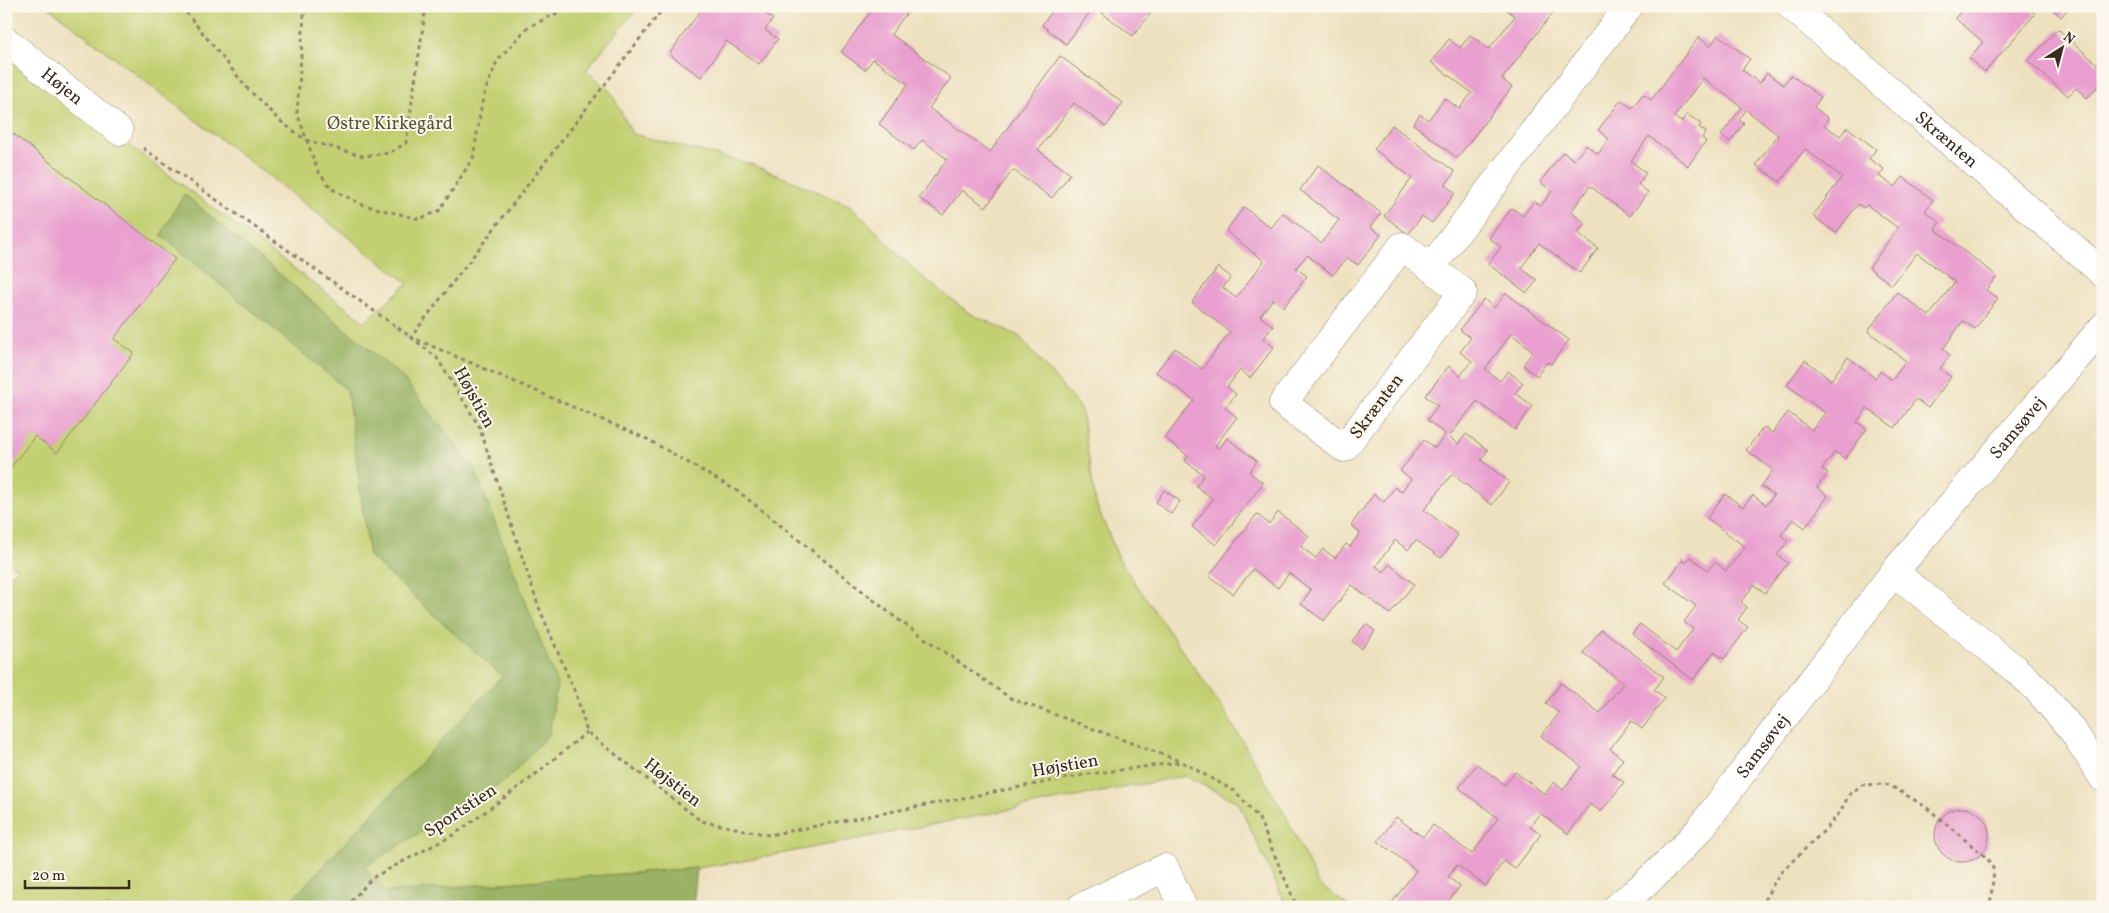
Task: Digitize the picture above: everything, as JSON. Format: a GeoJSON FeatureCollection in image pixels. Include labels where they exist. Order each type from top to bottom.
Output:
{"type":"FeatureCollection","features":[{"type":"Feature","properties":{"kind":"street"},"geometry":{"type":"LineString","coordinates":[[1431,268],[1629,6]]}},
{"type":"Feature","properties":{"kind":"street","name":"Skrænten"},"geometry":{"type":"LineString","coordinates":[[1791,6],[2103,273]]}},
{"type":"Feature","properties":{"kind":"street","name":"Højen"},"geometry":{"type":"LineString","coordinates":[[6,41],[119,131]]}},
{"type":"Feature","properties":{"kind":"street","name":"Skrænten"},"geometry":{"type":"LineString","coordinates":[[1402,246],[1431,268],[1463,292],[1344,448],[1283,403],[1402,246]]}},
{"type":"Feature","properties":{"kind":"street","name":"Samsøvej"},"geometry":{"type":"LineString","coordinates":[[1617,907],[1666,864],[1699,830],[1894,572],[2103,327]]}},
{"type":"Feature","properties":{"kind":"street"},"geometry":{"type":"LineString","coordinates":[[1894,572],[2015,669],[2073,731],[2103,778]]}},
{"type":"Feature","properties":{"kind":"street"},"geometry":{"type":"LineString","coordinates":[[1080,907],[1165,868],[1183,907]]}},
{"type":"Feature","properties":{"kind":"path"},"geometry":{"type":"LineString","coordinates":[[181,6],[247,88],[280,121],[306,140],[363,156],[389,153],[406,143],[426,6]]}},
{"type":"Feature","properties":{"kind":"path"},"geometry":{"type":"LineString","coordinates":[[303,6],[304,15],[297,113],[318,171],[332,189],[363,205],[420,219],[439,211],[473,158],[483,96],[497,61],[528,27],[576,6]]}},
{"type":"Feature","properties":{"kind":"path"},"geometry":{"type":"LineString","coordinates":[[411,337],[665,6]]}},
{"type":"Feature","properties":{"kind":"path","name":"Højstien"},"geometry":{"type":"LineString","coordinates":[[119,131],[411,337],[437,358],[479,426],[538,605],[577,697],[587,732],[701,821],[769,835],[1089,774],[1182,762]]}},
{"type":"Feature","properties":{"kind":"path","name":"Højstien"},"geometry":{"type":"LineString","coordinates":[[411,337],[647,439],[739,492],[896,618],[1010,698],[1182,762],[1236,792],[1259,819],[1297,907]]}},
{"type":"Feature","properties":{"kind":"path","name":"Sportstien"},"geometry":{"type":"LineString","coordinates":[[346,907],[372,878],[455,834],[531,778],[587,732]]}},
{"type":"Feature","properties":{"kind":"path"},"geometry":{"type":"LineString","coordinates":[[1760,907],[1780,873],[1826,829],[1853,790],[1862,786],[1876,784],[1892,786],[1926,807],[1988,859],[1994,870],[1990,907]]}},
{"type":"Feature","properties":{"kind":"green space","name":"Østre Kirkegård"},"geometry":{"type":"Polygon","coordinates":[[[47,6],[639,6],[586,70],[611,92],[632,134],[754,165],[851,206],[915,271],[969,313],[1019,336],[1081,409],[1096,504],[1120,561],[1225,712],[1286,816],[1318,884],[1350,907],[1287,907],[1238,802],[1184,776],[738,862],[697,868],[641,872],[438,907],[6,907],[6,579],[17,569],[6,560],[6,53],[365,322],[408,283],[47,6]],[[451,439],[544,651],[474,468],[451,439]]]}},
{"type":"Feature","properties":{"kind":"green space"},"geometry":{"type":"Polygon","coordinates":[[[184,194],[402,377],[474,468],[557,684],[549,734],[507,779],[364,867],[386,892],[697,868],[693,907],[285,907],[502,676],[369,556],[347,390],[161,235],[184,194]]]}},
{"type":"Feature","properties":{"kind":"building"},"geometry":{"type":"Polygon","coordinates":[[[704,6],[773,6],[766,14],[773,19],[765,30],[778,39],[759,64],[726,41],[701,77],[669,54],[704,6]]]}},
{"type":"Feature","properties":{"kind":"building"},"geometry":{"type":"Polygon","coordinates":[[[862,6],[912,6],[891,34],[951,78],[929,108],[990,152],[1060,56],[1123,103],[1106,127],[1074,103],[1038,150],[1070,174],[1052,198],[1013,170],[986,207],[962,190],[943,215],[919,198],[947,159],[922,140],[914,150],[879,124],[908,84],[873,59],[865,70],[841,52],[870,12],[862,6]]]}},
{"type":"Feature","properties":{"kind":"building"},"geometry":{"type":"Polygon","coordinates":[[[1056,6],[1142,6],[1151,13],[1133,36],[1094,7],[1066,44],[1042,25],[1056,6]]]}},
{"type":"Feature","properties":{"kind":"building"},"geometry":{"type":"Polygon","coordinates":[[[1502,6],[1550,6],[1555,10],[1502,79],[1512,87],[1457,158],[1413,124],[1420,114],[1428,120],[1445,98],[1459,109],[1472,93],[1431,62],[1449,39],[1460,48],[1470,35],[1489,49],[1515,16],[1502,6]]]}},
{"type":"Feature","properties":{"kind":"building"},"geometry":{"type":"Polygon","coordinates":[[[1966,6],[2027,6],[2035,14],[1985,72],[1969,58],[1983,42],[1955,18],[1966,6]]]}},
{"type":"Feature","properties":{"kind":"building"},"geometry":{"type":"Polygon","coordinates":[[[2049,6],[2070,6],[2061,17],[2049,6]]]}},
{"type":"Feature","properties":{"kind":"building"},"geometry":{"type":"Polygon","coordinates":[[[2058,29],[2097,64],[2103,57],[2103,81],[2087,98],[2076,88],[2068,96],[2028,61],[2058,29]]]}},
{"type":"Feature","properties":{"kind":"building"},"geometry":{"type":"Polygon","coordinates":[[[1718,35],[1750,59],[1742,70],[1760,83],[1767,73],[1783,85],[1791,75],[1821,97],[1814,107],[1828,118],[1824,125],[1840,136],[1847,127],[1876,149],[1869,159],[1884,169],[1879,176],[1895,187],[1903,177],[1933,200],[1925,211],[1940,222],[1935,229],[1997,276],[1986,290],[1998,298],[1975,329],[1963,321],[1943,349],[1950,355],[1940,369],[1951,377],[1928,408],[1916,399],[1895,428],[1867,408],[1857,422],[1867,429],[1845,459],[1835,452],[1822,469],[1828,473],[1817,487],[1828,496],[1805,528],[1793,519],[1781,535],[1788,541],[1777,555],[1788,563],[1765,593],[1754,585],[1741,602],[1747,607],[1738,620],[1748,627],[1724,659],[1714,652],[1693,680],[1632,634],[1640,624],[1676,652],[1693,629],[1684,622],[1696,606],[1665,583],[1683,560],[1686,563],[1690,557],[1708,570],[1715,562],[1726,571],[1745,547],[1707,518],[1725,494],[1743,507],[1753,495],[1766,505],[1774,495],[1761,486],[1773,470],[1746,450],[1764,427],[1772,433],[1788,412],[1812,430],[1825,413],[1787,385],[1805,360],[1831,380],[1848,357],[1875,378],[1880,371],[1892,380],[1906,361],[1868,331],[1897,292],[1929,316],[1955,282],[1917,253],[1892,285],[1869,268],[1898,228],[1867,205],[1864,208],[1858,204],[1836,233],[1813,216],[1842,177],[1805,149],[1780,182],[1756,165],[1778,135],[1746,110],[1739,120],[1744,124],[1730,142],[1721,135],[1742,107],[1703,78],[1674,117],[1681,122],[1687,114],[1701,124],[1699,127],[1706,132],[1702,138],[1706,141],[1688,166],[1649,136],[1631,161],[1646,173],[1638,184],[1648,192],[1630,216],[1590,186],[1571,212],[1585,223],[1578,233],[1598,248],[1580,273],[1539,243],[1521,268],[1537,280],[1527,293],[1488,264],[1501,247],[1489,238],[1512,208],[1523,216],[1534,201],[1541,206],[1552,191],[1540,182],[1563,152],[1574,160],[1586,145],[1598,154],[1609,139],[1598,130],[1621,100],[1632,108],[1643,94],[1651,100],[1699,37],[1710,46],[1718,35]]]}},
{"type":"Feature","properties":{"kind":"building"},"geometry":{"type":"Polygon","coordinates":[[[1392,125],[1455,172],[1445,185],[1455,193],[1432,223],[1422,216],[1408,234],[1384,216],[1412,178],[1374,149],[1392,125]]]}},
{"type":"Feature","properties":{"kind":"building"},"geometry":{"type":"Polygon","coordinates":[[[12,133],[175,259],[114,339],[134,353],[57,453],[35,436],[6,474],[6,140],[12,133]]]}},
{"type":"Feature","properties":{"kind":"building"},"geometry":{"type":"Polygon","coordinates":[[[1318,165],[1381,213],[1370,227],[1381,235],[1358,265],[1347,258],[1333,275],[1307,255],[1296,268],[1307,276],[1284,307],[1273,299],[1260,316],[1273,326],[1263,339],[1274,347],[1250,378],[1240,370],[1227,387],[1236,394],[1225,408],[1237,417],[1215,446],[1219,449],[1227,438],[1257,461],[1249,472],[1263,483],[1216,545],[1192,527],[1213,499],[1196,486],[1204,475],[1185,461],[1188,456],[1165,438],[1194,400],[1156,372],[1175,348],[1202,369],[1230,332],[1192,302],[1218,267],[1231,277],[1223,288],[1236,298],[1264,261],[1226,231],[1244,207],[1271,228],[1283,213],[1321,243],[1339,220],[1300,190],[1318,165]]]}},
{"type":"Feature","properties":{"kind":"building"},"geometry":{"type":"Polygon","coordinates":[[[1506,293],[1569,340],[1551,364],[1547,362],[1537,376],[1523,365],[1533,351],[1511,334],[1485,369],[1500,381],[1508,371],[1523,383],[1515,393],[1533,406],[1515,430],[1477,401],[1449,437],[1458,444],[1466,434],[1488,450],[1481,460],[1509,482],[1492,505],[1452,474],[1424,510],[1458,535],[1441,558],[1416,540],[1408,550],[1395,540],[1376,566],[1384,572],[1389,564],[1414,584],[1390,614],[1352,585],[1324,621],[1301,604],[1311,590],[1289,573],[1278,588],[1253,569],[1233,594],[1209,576],[1257,514],[1269,524],[1278,512],[1309,536],[1301,547],[1316,558],[1323,549],[1335,558],[1346,544],[1350,547],[1360,533],[1351,525],[1374,494],[1384,502],[1395,487],[1401,492],[1411,479],[1400,471],[1424,440],[1435,448],[1445,434],[1427,420],[1438,405],[1425,396],[1449,366],[1460,376],[1472,361],[1460,352],[1471,338],[1460,330],[1484,299],[1494,308],[1506,293]]]}},
{"type":"Feature","properties":{"kind":"building"},"geometry":{"type":"Polygon","coordinates":[[[1164,490],[1180,501],[1171,514],[1156,502],[1164,490]]]}},
{"type":"Feature","properties":{"kind":"building"},"geometry":{"type":"Polygon","coordinates":[[[1366,624],[1375,631],[1362,649],[1352,641],[1366,624]]]}},
{"type":"Feature","properties":{"kind":"building"},"geometry":{"type":"Polygon","coordinates":[[[1601,629],[1664,677],[1654,690],[1665,698],[1642,729],[1631,721],[1610,749],[1623,759],[1612,774],[1624,782],[1601,812],[1590,804],[1568,834],[1540,813],[1530,826],[1541,834],[1515,869],[1504,861],[1486,886],[1457,865],[1448,877],[1460,886],[1444,907],[1389,907],[1416,870],[1378,841],[1396,817],[1423,837],[1433,825],[1472,854],[1498,818],[1459,788],[1477,764],[1505,785],[1515,772],[1545,794],[1554,782],[1563,790],[1581,766],[1541,736],[1559,713],[1546,703],[1561,683],[1600,713],[1623,683],[1583,653],[1601,629]]]}},
{"type":"Feature","properties":{"kind":"building"},"geometry":{"type":"Polygon","coordinates":[[[1957,808],[1967,808],[1977,812],[1985,820],[1989,835],[1985,850],[1977,858],[1967,862],[1957,862],[1947,858],[1939,850],[1935,840],[1935,830],[1939,820],[1947,812],[1957,808]]]}}]}
